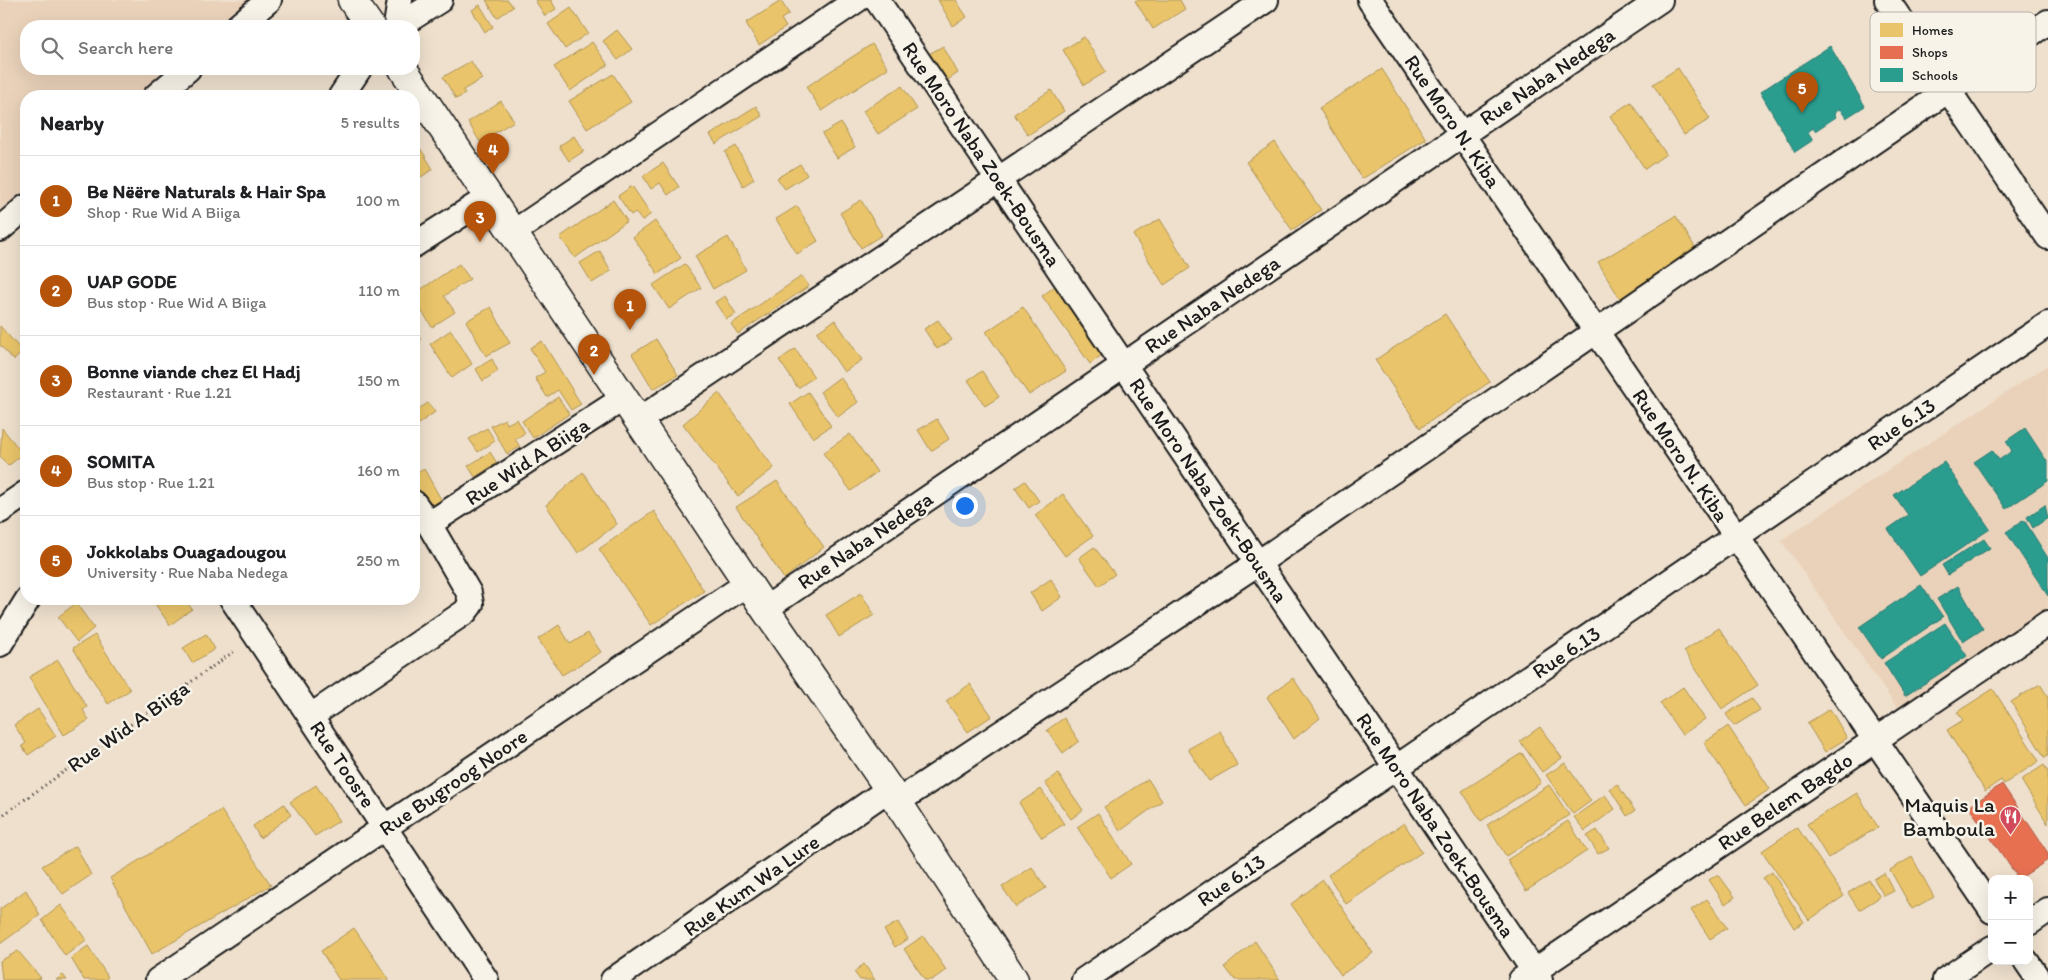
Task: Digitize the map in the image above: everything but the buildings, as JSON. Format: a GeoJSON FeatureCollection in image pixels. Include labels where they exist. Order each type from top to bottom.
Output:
{"type":"FeatureCollection","features":[{"type":"Feature","properties":{"kind":"main road"},"geometry":{"type":"LineString","coordinates":[[352,0],[366,20]]}},
{"type":"Feature","properties":{"kind":"main road"},"geometry":{"type":"LineString","coordinates":[[407,75],[417,90]]}},
{"type":"Feature","properties":{"kind":"main road"},"geometry":{"type":"LineString","coordinates":[[420,94],[765,609],[893,796],[1014,980]]}},
{"type":"Feature","properties":{"kind":"street"},"geometry":{"type":"LineString","coordinates":[[245,20],[269,0]]}},
{"type":"Feature","properties":{"kind":"street"},"geometry":{"type":"LineString","coordinates":[[398,20],[400,0]]}},
{"type":"Feature","properties":{"kind":"street"},"geometry":{"type":"LineString","coordinates":[[408,20],[440,0]]}},
{"type":"Feature","properties":{"kind":"street"},"geometry":{"type":"LineString","coordinates":[[514,232],[856,0]]}},
{"type":"Feature","properties":{"kind":"street","name":"Rue Moro Naba Zoek-Bousma"},"geometry":{"type":"LineString","coordinates":[[877,0],[1397,768],[1532,977]]}},
{"type":"Feature","properties":{"kind":"street"},"geometry":{"type":"LineString","coordinates":[[639,420],[1266,0]]}},
{"type":"Feature","properties":{"kind":"street","name":"Rue Moro N. Kiba"},"geometry":{"type":"LineString","coordinates":[[1370,0],[1988,905]]}},
{"type":"Feature","properties":{"kind":"street","name":"Rue Naba Nedega"},"geometry":{"type":"LineString","coordinates":[[765,609],[1660,0]]}},
{"type":"Feature","properties":{"kind":"street"},"geometry":{"type":"LineString","coordinates":[[1887,0],[1895,12]]}},
{"type":"Feature","properties":{"kind":"street","name":"Rue Kum Wa Lure"},"geometry":{"type":"LineString","coordinates":[[2036,30],[2048,22]]}},
{"type":"Feature","properties":{"kind":"street"},"geometry":{"type":"LineString","coordinates":[[163,90],[181,75]]}},
{"type":"Feature","properties":{"kind":"street"},"geometry":{"type":"LineString","coordinates":[[346,90],[355,75]]}},
{"type":"Feature","properties":{"kind":"street","name":"Rue Kum Wa Lure"},"geometry":{"type":"LineString","coordinates":[[612,980],[893,796],[1258,563],[1945,92]]}},
{"type":"Feature","properties":{"kind":"street"},"geometry":{"type":"LineString","coordinates":[[1949,92],[2048,237]]}},
{"type":"Feature","properties":{"kind":"street"},"geometry":{"type":"LineString","coordinates":[[420,241],[489,197]]}},
{"type":"Feature","properties":{"kind":"street"},"geometry":{"type":"LineString","coordinates":[[0,229],[20,212]]}},
{"type":"Feature","properties":{"kind":"street","name":"Rue 6.13"},"geometry":{"type":"LineString","coordinates":[[1084,980],[2048,324]]}},
{"type":"Feature","properties":{"kind":"street","name":"Rue Wid A Biiga"},"geometry":{"type":"LineString","coordinates":[[430,524],[624,398]]}},
{"type":"Feature","properties":{"kind":"street"},"geometry":{"type":"LineString","coordinates":[[0,511],[20,497]]}},
{"type":"Feature","properties":{"kind":"street"},"geometry":{"type":"LineString","coordinates":[[311,716],[465,612],[471,604],[469,593],[430,524],[420,511]]}},
{"type":"Feature","properties":{"kind":"street","name":"Rue Bugroog Noore"},"geometry":{"type":"LineString","coordinates":[[158,980],[748,583]]}},
{"type":"Feature","properties":{"kind":"street"},"geometry":{"type":"LineString","coordinates":[[0,644],[24,605]]}},
{"type":"Feature","properties":{"kind":"street","name":"Rue Toosre"},"geometry":{"type":"LineString","coordinates":[[236,605],[486,980]]}},
{"type":"Feature","properties":{"kind":"street","name":"Rue Belem Bagdo"},"geometry":{"type":"LineString","coordinates":[[1532,977],[2048,623]]}},
{"type":"Feature","properties":{"kind":"street"},"geometry":{"type":"LineString","coordinates":[[2033,920],[2048,910]]}},
{"type":"Feature","properties":{"kind":"street"},"geometry":{"type":"LineString","coordinates":[[1945,980],[1988,951]]}},
{"type":"Feature","properties":{"kind":"street"},"geometry":{"type":"LineString","coordinates":[[2029,965],[2039,980]]}},
{"type":"Feature","properties":{"kind":"path","name":"Rue Wid A Biiga"},"geometry":{"type":"LineString","coordinates":[[0,816],[256,635]]}},
{"type":"Feature","properties":{"kind":"shaded area"},"geometry":{"type":"Polygon","coordinates":[[[0,0],[269,0],[245,20],[20,20],[20,75],[181,75],[163,90],[20,90],[20,212],[0,229],[0,0]]]}},
{"type":"Feature","properties":{"kind":"shaded area"},"geometry":{"type":"Polygon","coordinates":[[[2048,365],[2048,607],[1897,708],[1781,540],[2048,365]]]}},
{"type":"Feature","properties":{"kind":"place","name":"Jokkolabs Ouagadougou"},"geometry":{"type":"Point","coordinates":[1802,113]}},
{"type":"Feature","properties":{"kind":"place","name":"SOMITA"},"geometry":{"type":"Point","coordinates":[493,174]}},
{"type":"Feature","properties":{"kind":"place","name":"Bonne viande chez El Hadj"},"geometry":{"type":"Point","coordinates":[480,242]}},
{"type":"Feature","properties":{"kind":"place","name":"Be Nëëre Naturals & Hair Spa"},"geometry":{"type":"Point","coordinates":[630,330]}},
{"type":"Feature","properties":{"kind":"place","name":"UAP GODE"},"geometry":{"type":"Point","coordinates":[594,375]}},
{"type":"Feature","properties":{"kind":"place","name":"Maquis La Bamboula"},"geometry":{"type":"Point","coordinates":[2011,835]}}]}
